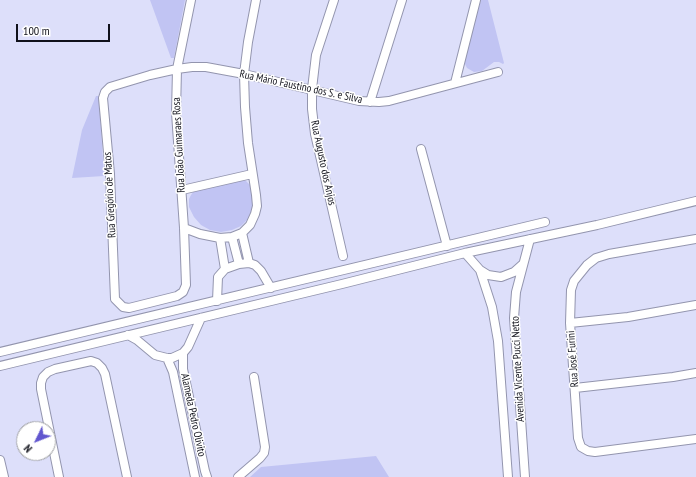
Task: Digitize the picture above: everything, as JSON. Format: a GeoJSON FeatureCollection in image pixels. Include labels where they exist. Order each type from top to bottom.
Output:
{"type":"FeatureCollection","features":[{"type":"Feature","properties":{"kind":"street","name":"Rua João Guimaraes Rosa"},"geometry":{"type":"LineString","coordinates":[[183,292],[186,285],[182,190],[176,113],[176,69],[191,0]]}},
{"type":"Feature","properties":{"kind":"street"},"geometry":{"type":"LineString","coordinates":[[184,228],[200,234],[220,238],[232,236],[242,233],[250,224],[255,214],[256,206],[246,121],[244,74],[256,0]]}},
{"type":"Feature","properties":{"kind":"street","name":"Rua Augusto dos Anjos"},"geometry":{"type":"LineString","coordinates":[[334,0],[316,55],[312,89],[312,109],[315,134],[343,256]]}},
{"type":"Feature","properties":{"kind":"street"},"geometry":{"type":"LineString","coordinates":[[370,102],[402,0]]}},
{"type":"Feature","properties":{"kind":"street"},"geometry":{"type":"LineString","coordinates":[[455,84],[476,0]]}},
{"type":"Feature","properties":{"kind":"street","name":"Rua Mário Faustino dos S. e Silva"},"geometry":{"type":"LineString","coordinates":[[105,92],[110,87],[143,77],[176,69],[206,67],[370,102],[389,101],[498,72]]}},
{"type":"Feature","properties":{"kind":"street","name":"Rua Gregório de Matos"},"geometry":{"type":"LineString","coordinates":[[105,92],[103,98],[110,174],[115,300],[123,307],[129,308],[177,296],[183,292]]}},
{"type":"Feature","properties":{"kind":"street"},"geometry":{"type":"LineString","coordinates":[[420,149],[447,246]]}},
{"type":"Feature","properties":{"kind":"street"},"geometry":{"type":"LineString","coordinates":[[182,190],[252,174]]}},
{"type":"Feature","properties":{"kind":"street"},"geometry":{"type":"LineString","coordinates":[[0,366],[465,253],[597,225],[696,201]]}},
{"type":"Feature","properties":{"kind":"street"},"geometry":{"type":"LineString","coordinates":[[0,352],[545,222]]}},
{"type":"Feature","properties":{"kind":"street"},"geometry":{"type":"LineString","coordinates":[[520,228],[530,240]]}},
{"type":"Feature","properties":{"kind":"street"},"geometry":{"type":"LineString","coordinates":[[511,243],[517,237],[520,228]]}},
{"type":"Feature","properties":{"kind":"street"},"geometry":{"type":"LineString","coordinates":[[242,233],[249,263]]}},
{"type":"Feature","properties":{"kind":"street"},"geometry":{"type":"LineString","coordinates":[[232,236],[239,264]]}},
{"type":"Feature","properties":{"kind":"street"},"geometry":{"type":"LineString","coordinates":[[220,238],[225,269]]}},
{"type":"Feature","properties":{"kind":"street","name":"Rua José Furini"},"geometry":{"type":"LineString","coordinates":[[696,239],[609,254],[596,258],[579,273],[574,280],[571,290],[570,323],[578,438],[581,447],[588,451],[595,452],[696,439]]}},
{"type":"Feature","properties":{"kind":"street","name":"Avenida Vicente Pucci Netto"},"geometry":{"type":"LineString","coordinates":[[525,477],[514,318],[516,292],[530,240]]}},
{"type":"Feature","properties":{"kind":"street","name":"Avenida Vicente Pucci Netto"},"geometry":{"type":"LineString","coordinates":[[465,253],[480,270],[492,306],[498,341],[508,477]]}},
{"type":"Feature","properties":{"kind":"street"},"geometry":{"type":"LineString","coordinates":[[217,301],[218,277],[225,269],[239,264],[249,263],[255,265],[261,271],[271,288]]}},
{"type":"Feature","properties":{"kind":"street"},"geometry":{"type":"LineString","coordinates":[[480,270],[488,275],[501,277],[514,272],[523,264]]}},
{"type":"Feature","properties":{"kind":"street"},"geometry":{"type":"LineString","coordinates":[[340,272],[342,284]]}},
{"type":"Feature","properties":{"kind":"street"},"geometry":{"type":"LineString","coordinates":[[570,323],[628,317],[696,305]]}},
{"type":"Feature","properties":{"kind":"street"},"geometry":{"type":"LineString","coordinates":[[128,335],[143,344],[154,355],[167,358],[177,356],[183,353],[191,342],[201,318]]}},
{"type":"Feature","properties":{"kind":"street"},"geometry":{"type":"LineString","coordinates":[[103,328],[106,340]]}},
{"type":"Feature","properties":{"kind":"street","name":"Alameda Pedro Olivito"},"geometry":{"type":"LineString","coordinates":[[183,353],[183,369],[207,477]]}},
{"type":"Feature","properties":{"kind":"street","name":"Alameda Pedro Olivito"},"geometry":{"type":"LineString","coordinates":[[167,358],[173,372],[195,477]]}},
{"type":"Feature","properties":{"kind":"street"},"geometry":{"type":"LineString","coordinates":[[59,477],[40,389],[43,377],[48,372],[55,369],[91,362],[98,363],[105,374],[127,477]]}},
{"type":"Feature","properties":{"kind":"street"},"geometry":{"type":"LineString","coordinates":[[575,388],[652,380],[696,373]]}},
{"type":"Feature","properties":{"kind":"street"},"geometry":{"type":"LineString","coordinates":[[238,477],[260,458],[264,453],[265,447],[254,377]]}},
{"type":"Feature","properties":{"kind":"street"},"geometry":{"type":"LineString","coordinates":[[0,460],[4,477]]}},
{"type":"Feature","properties":{"kind":"shaded area"},"geometry":{"type":"Polygon","coordinates":[[[150,0],[185,0],[174,58],[171,58],[150,0]]]}},
{"type":"Feature","properties":{"kind":"shaded area"},"geometry":{"type":"Polygon","coordinates":[[[481,0],[488,0],[504,63],[494,62],[482,71],[474,72],[467,68],[463,60],[481,0]]]}},
{"type":"Feature","properties":{"kind":"shaded area"},"geometry":{"type":"Polygon","coordinates":[[[96,96],[99,96],[104,176],[72,178],[82,130],[96,96]]]}},
{"type":"Feature","properties":{"kind":"shaded area"},"geometry":{"type":"Polygon","coordinates":[[[240,179],[246,181],[251,186],[254,208],[249,218],[241,226],[232,230],[221,232],[210,230],[201,225],[194,217],[189,207],[189,199],[194,191],[240,179]]]}},
{"type":"Feature","properties":{"kind":"shaded area"},"geometry":{"type":"Polygon","coordinates":[[[376,456],[389,477],[250,477],[261,467],[376,456]]]}}]}
